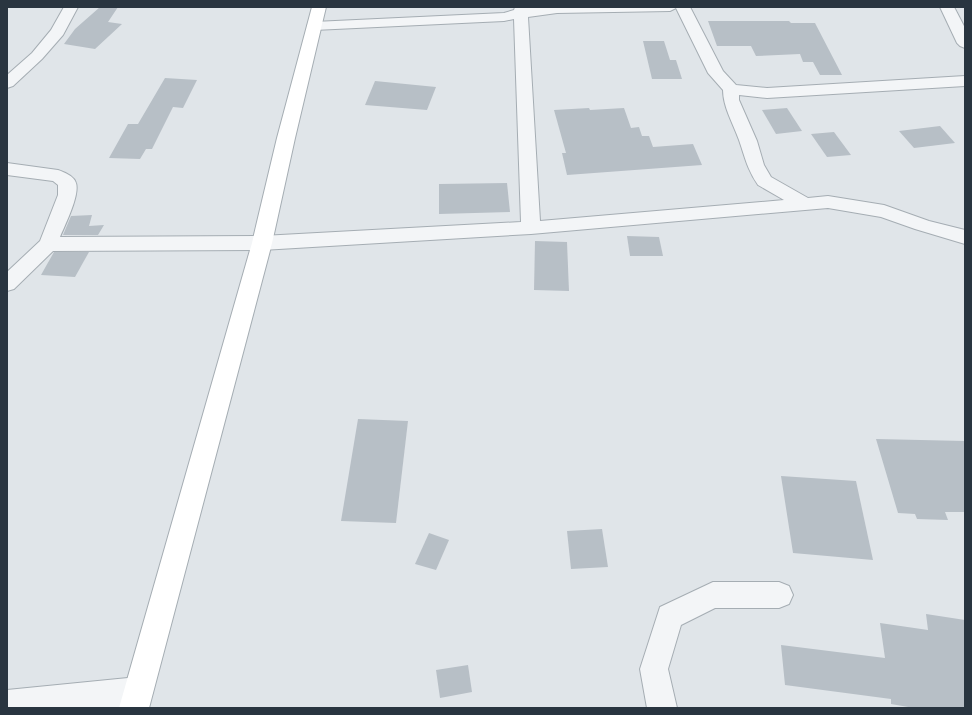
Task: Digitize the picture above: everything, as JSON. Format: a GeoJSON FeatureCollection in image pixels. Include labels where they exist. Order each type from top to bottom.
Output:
{"type":"FeatureCollection","features":[{"type":"Feature","properties":{"kind":"main road"},"geometry":{"type":"LineString","coordinates":[[136,700],[262,243],[316,17]]}},
{"type":"Feature","properties":{"kind":"street"},"geometry":{"type":"LineString","coordinates":[[7,83],[37,56],[58,32],[71,7]]}},
{"type":"Feature","properties":{"kind":"street"},"geometry":{"type":"LineString","coordinates":[[316,17],[426,20],[504,17],[522,10],[670,7]]}},
{"type":"Feature","properties":{"kind":"street"},"geometry":{"type":"LineString","coordinates":[[683,7],[716,73],[731,89],[767,93],[965,82]]}},
{"type":"Feature","properties":{"kind":"street"},"geometry":{"type":"LineString","coordinates":[[948,7],[965,43]]}},
{"type":"Feature","properties":{"kind":"street"},"geometry":{"type":"LineString","coordinates":[[522,10],[531,228]]}},
{"type":"Feature","properties":{"kind":"street"},"geometry":{"type":"LineString","coordinates":[[731,89],[731,100],[748,141],[755,165],[764,181],[805,204]]}},
{"type":"Feature","properties":{"kind":"street"},"geometry":{"type":"LineString","coordinates":[[7,169],[58,176],[67,183],[67,195],[48,244],[7,284]]}},
{"type":"Feature","properties":{"kind":"street"},"geometry":{"type":"LineString","coordinates":[[48,244],[262,243],[531,228],[828,202],[884,211],[922,225],[965,237]]}},
{"type":"Feature","properties":{"kind":"street"},"geometry":{"type":"LineString","coordinates":[[662,708],[654,669],[670,616],[713,594],[779,595]]}},
{"type":"Feature","properties":{"kind":"street"},"geometry":{"type":"LineString","coordinates":[[7,706],[136,700]]}},
{"type":"Feature","properties":{"kind":"building"},"geometry":{"type":"Polygon","coordinates":[[[100,7],[118,7],[108,22],[122,24],[95,49],[64,44],[75,29],[100,7]]]}},
{"type":"Feature","properties":{"kind":"building"},"geometry":{"type":"Polygon","coordinates":[[[708,21],[789,21],[791,23],[815,23],[842,75],[820,75],[813,62],[803,62],[800,54],[756,56],[751,46],[717,46],[708,21]]]}},
{"type":"Feature","properties":{"kind":"building"},"geometry":{"type":"Polygon","coordinates":[[[643,41],[664,41],[670,60],[676,60],[682,79],[652,79],[643,41]]]}},
{"type":"Feature","properties":{"kind":"building"},"geometry":{"type":"Polygon","coordinates":[[[165,78],[197,80],[183,108],[173,107],[152,149],[146,149],[140,159],[109,158],[128,124],[138,124],[165,78]]]}},
{"type":"Feature","properties":{"kind":"building"},"geometry":{"type":"Polygon","coordinates":[[[375,81],[436,87],[427,110],[365,105],[375,81]]]}},
{"type":"Feature","properties":{"kind":"building"},"geometry":{"type":"Polygon","coordinates":[[[589,108],[590,110],[624,108],[631,128],[639,127],[642,136],[649,136],[653,147],[693,144],[702,165],[567,175],[562,153],[566,153],[554,110],[589,108]]]}},
{"type":"Feature","properties":{"kind":"building"},"geometry":{"type":"Polygon","coordinates":[[[787,108],[802,131],[776,134],[762,110],[787,108]]]}},
{"type":"Feature","properties":{"kind":"building"},"geometry":{"type":"Polygon","coordinates":[[[940,126],[955,143],[914,148],[899,131],[940,126]]]}},
{"type":"Feature","properties":{"kind":"building"},"geometry":{"type":"Polygon","coordinates":[[[834,132],[851,155],[827,157],[811,134],[834,132]]]}},
{"type":"Feature","properties":{"kind":"building"},"geometry":{"type":"Polygon","coordinates":[[[507,183],[510,212],[439,214],[439,184],[507,183]]]}},
{"type":"Feature","properties":{"kind":"building"},"geometry":{"type":"Polygon","coordinates":[[[92,215],[89,226],[104,225],[98,235],[63,235],[71,216],[92,215]]]}},
{"type":"Feature","properties":{"kind":"building"},"geometry":{"type":"Polygon","coordinates":[[[627,236],[659,237],[663,256],[630,256],[627,236]]]}},
{"type":"Feature","properties":{"kind":"building"},"geometry":{"type":"Polygon","coordinates":[[[535,241],[567,242],[569,291],[534,290],[535,241]]]}},
{"type":"Feature","properties":{"kind":"building"},"geometry":{"type":"Polygon","coordinates":[[[54,252],[89,252],[75,277],[41,275],[54,252]]]}},
{"type":"Feature","properties":{"kind":"building"},"geometry":{"type":"Polygon","coordinates":[[[358,419],[408,421],[396,523],[341,521],[358,419]]]}},
{"type":"Feature","properties":{"kind":"building"},"geometry":{"type":"Polygon","coordinates":[[[876,439],[965,441],[965,512],[945,512],[948,520],[917,519],[915,514],[898,513],[876,439]]]}},
{"type":"Feature","properties":{"kind":"building"},"geometry":{"type":"Polygon","coordinates":[[[781,476],[856,481],[873,560],[793,553],[781,476]]]}},
{"type":"Feature","properties":{"kind":"building"},"geometry":{"type":"Polygon","coordinates":[[[602,529],[608,567],[571,569],[567,531],[602,529]]]}},
{"type":"Feature","properties":{"kind":"building"},"geometry":{"type":"Polygon","coordinates":[[[429,533],[449,540],[436,570],[415,564],[429,533]]]}},
{"type":"Feature","properties":{"kind":"building"},"geometry":{"type":"Polygon","coordinates":[[[926,614],[965,620],[965,708],[914,708],[891,704],[891,699],[785,685],[781,645],[885,658],[880,623],[928,630],[926,614]]]}},
{"type":"Feature","properties":{"kind":"building"},"geometry":{"type":"Polygon","coordinates":[[[468,665],[472,692],[440,698],[436,670],[468,665]]]}}]}
